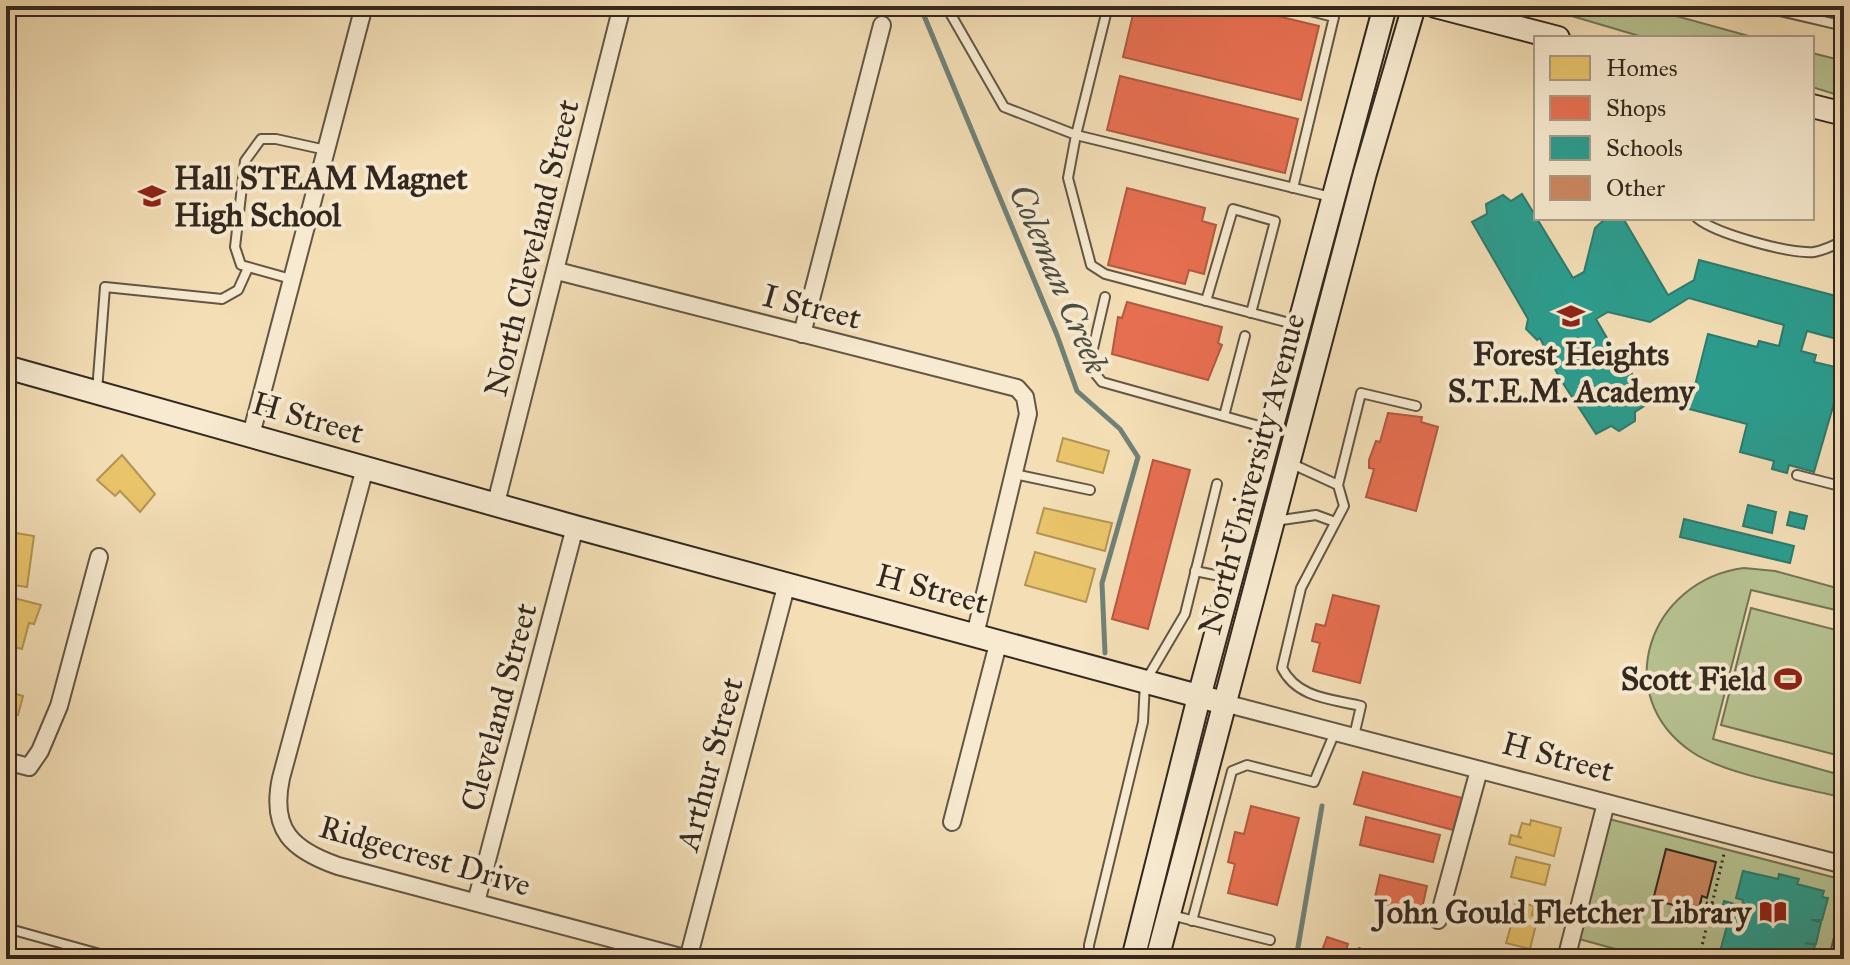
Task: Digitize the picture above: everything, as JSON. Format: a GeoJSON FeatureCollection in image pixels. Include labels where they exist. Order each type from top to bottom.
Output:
{"type":"FeatureCollection","features":[{"type":"Feature","properties":{"kind":"main road","name":"North University Avenue"},"geometry":{"type":"LineString","coordinates":[[1133,959],[1199,697],[1385,6]]}},
{"type":"Feature","properties":{"kind":"main road","name":"North University Avenue"},"geometry":{"type":"LineString","coordinates":[[1157,959],[1365,173],[1414,6]]}},
{"type":"Feature","properties":{"kind":"main road"},"geometry":{"type":"LineString","coordinates":[[1435,6],[1550,36]]}},
{"type":"Feature","properties":{"kind":"main road"},"geometry":{"type":"LineString","coordinates":[[1814,106],[1844,114]]}},
{"type":"Feature","properties":{"kind":"main road","name":"H Street"},"geometry":{"type":"LineString","coordinates":[[6,367],[575,527],[1224,703]]}},
{"type":"Feature","properties":{"kind":"street"},"geometry":{"type":"LineString","coordinates":[[251,435],[364,6]]}},
{"type":"Feature","properties":{"kind":"street","name":"North Cleveland Street"},"geometry":{"type":"LineString","coordinates":[[496,503],[622,6]]}},
{"type":"Feature","properties":{"kind":"street"},"geometry":{"type":"LineString","coordinates":[[802,334],[882,25]]}},
{"type":"Feature","properties":{"kind":"street","name":"I Street"},"geometry":{"type":"LineString","coordinates":[[557,271],[1009,384],[1025,397],[1026,421],[1014,474]]}},
{"type":"Feature","properties":{"kind":"street","name":"Ridgecrest Drive"},"geometry":{"type":"LineString","coordinates":[[365,468],[281,778],[280,819],[294,845],[318,859],[688,959]]}},
{"type":"Feature","properties":{"kind":"street"},"geometry":{"type":"LineString","coordinates":[[975,635],[1014,474]]}},
{"type":"Feature","properties":{"kind":"street","name":"Cleveland Street"},"geometry":{"type":"LineString","coordinates":[[476,902],[575,527]]}},
{"type":"Feature","properties":{"kind":"street"},"geometry":{"type":"LineString","coordinates":[[6,761],[29,767],[45,741],[59,706],[99,557]]}},
{"type":"Feature","properties":{"kind":"street","name":"Arthur Street"},"geometry":{"type":"LineString","coordinates":[[688,959],[787,583]]}},
{"type":"Feature","properties":{"kind":"street"},"geometry":{"type":"LineString","coordinates":[[952,822],[999,640]]}},
{"type":"Feature","properties":{"kind":"street","name":"H Street"},"geometry":{"type":"LineString","coordinates":[[1224,703],[1844,865]]}},
{"type":"Feature","properties":{"kind":"street"},"geometry":{"type":"LineString","coordinates":[[1438,920],[1479,770]]}},
{"type":"Feature","properties":{"kind":"street"},"geometry":{"type":"LineString","coordinates":[[1566,959],[1606,803]]}},
{"type":"Feature","properties":{"kind":"street"},"geometry":{"type":"LineString","coordinates":[[1838,959],[1844,934]]}},
{"type":"Feature","properties":{"kind":"lane"},"geometry":{"type":"LineString","coordinates":[[946,6],[1004,107],[1076,135],[1334,198]]}},
{"type":"Feature","properties":{"kind":"lane"},"geometry":{"type":"LineString","coordinates":[[1108,6],[1068,178],[1091,265],[1105,274],[1299,326]]}},
{"type":"Feature","properties":{"kind":"lane"},"geometry":{"type":"LineString","coordinates":[[1291,6],[1334,17],[1293,188]]}},
{"type":"Feature","properties":{"kind":"lane"},"geometry":{"type":"LineString","coordinates":[[1759,6],[1844,26]]}},
{"type":"Feature","properties":{"kind":"lane"},"geometry":{"type":"LineString","coordinates":[[291,279],[241,265],[235,247],[245,161],[261,139],[276,139],[326,150]]}},
{"type":"Feature","properties":{"kind":"lane"},"geometry":{"type":"LineString","coordinates":[[1206,301],[1233,209],[1275,221],[1251,313]]}},
{"type":"Feature","properties":{"kind":"lane"},"geometry":{"type":"LineString","coordinates":[[1700,220],[1713,228],[1802,252],[1822,250],[1844,240]]}},
{"type":"Feature","properties":{"kind":"lane"},"geometry":{"type":"LineString","coordinates":[[96,392],[105,287],[222,299],[238,290],[248,268]]}},
{"type":"Feature","properties":{"kind":"lane"},"geometry":{"type":"LineString","coordinates":[[1105,297],[1089,366],[1102,382],[1271,429]]}},
{"type":"Feature","properties":{"kind":"lane"},"geometry":{"type":"LineString","coordinates":[[1224,416],[1245,336]]}},
{"type":"Feature","properties":{"kind":"lane"},"geometry":{"type":"LineString","coordinates":[[1354,737],[1361,706],[1307,693],[1290,684],[1282,668],[1301,588],[1344,506],[1338,485],[1361,393],[1416,406]]}},
{"type":"Feature","properties":{"kind":"lane"},"geometry":{"type":"LineString","coordinates":[[1290,463],[1338,485]]}},
{"type":"Feature","properties":{"kind":"lane"},"geometry":{"type":"LineString","coordinates":[[1014,474],[1090,490]]}},
{"type":"Feature","properties":{"kind":"lane"},"geometry":{"type":"LineString","coordinates":[[1797,475],[1844,487]]}},
{"type":"Feature","properties":{"kind":"lane"},"geometry":{"type":"LineString","coordinates":[[1101,959],[1089,951],[1089,945],[1143,722],[1145,682],[1185,614],[1217,484]]}},
{"type":"Feature","properties":{"kind":"lane"},"geometry":{"type":"LineString","coordinates":[[1274,521],[1316,515],[1335,522]]}},
{"type":"Feature","properties":{"kind":"lane"},"geometry":{"type":"LineString","coordinates":[[1195,571],[1231,578]]}},
{"type":"Feature","properties":{"kind":"lane"},"geometry":{"type":"LineString","coordinates":[[1192,921],[1232,771],[1247,765],[1314,782],[1335,732]]}},
{"type":"Feature","properties":{"kind":"lane"},"geometry":{"type":"LineString","coordinates":[[1170,915],[1270,940]]}},
{"type":"Feature","properties":{"kind":"lane"},"geometry":{"type":"LineString","coordinates":[[6,928],[118,959]]}},
{"type":"Feature","properties":{"kind":"path"},"geometry":{"type":"LineString","coordinates":[[1701,950],[1715,878],[1724,854]]}},
{"type":"Feature","properties":{"kind":"path"},"geometry":{"type":"LineString","coordinates":[[1700,901],[1723,908]]}},
{"type":"Feature","properties":{"kind":"path"},"geometry":{"type":"LineString","coordinates":[[1687,907],[1720,915]]}},
{"type":"Feature","properties":{"kind":"green space"},"geometry":{"type":"Polygon","coordinates":[[[1538,6],[1660,6],[1665,13],[1749,36],[1639,36],[1538,6]]]}},
{"type":"Feature","properties":{"kind":"green space"},"geometry":{"type":"Polygon","coordinates":[[[1814,54],[1844,61],[1844,97],[1814,88],[1814,54]]]}},
{"type":"Feature","properties":{"kind":"green space"},"geometry":{"type":"Polygon","coordinates":[[[1744,568],[1775,571],[1844,590],[1844,612],[1751,590],[1713,739],[1844,776],[1844,798],[1765,780],[1707,760],[1692,752],[1666,728],[1651,701],[1647,672],[1651,643],[1664,616],[1684,594],[1711,577],[1744,568]]]}},
{"type":"Feature","properties":{"kind":"green space","name":"Scott Field"},"geometry":{"type":"Polygon","coordinates":[[[1751,608],[1844,632],[1844,757],[1721,725],[1751,608]]]}},
{"type":"Feature","properties":{"kind":"green space"},"geometry":{"type":"Polygon","coordinates":[[[1609,819],[1844,880],[1844,911],[1831,959],[1652,959],[1579,939],[1609,819]]]}},
{"type":"Feature","properties":{"kind":"building: Homes"},"geometry":{"type":"Polygon","coordinates":[[[1063,438],[1109,451],[1103,473],[1057,461],[1063,438]]]}},
{"type":"Feature","properties":{"kind":"building: Homes"},"geometry":{"type":"Polygon","coordinates":[[[122,455],[155,494],[140,512],[120,491],[115,496],[97,480],[122,455]]]}},
{"type":"Feature","properties":{"kind":"building: Homes"},"geometry":{"type":"Polygon","coordinates":[[[1044,508],[1112,523],[1105,551],[1037,533],[1044,508]]]}},
{"type":"Feature","properties":{"kind":"building: Homes"},"geometry":{"type":"Polygon","coordinates":[[[10,532],[34,536],[27,587],[6,584],[10,532]]]}},
{"type":"Feature","properties":{"kind":"building: Homes"},"geometry":{"type":"Polygon","coordinates":[[[1035,552],[1095,569],[1086,602],[1025,585],[1035,552]]]}},
{"type":"Feature","properties":{"kind":"building: Homes"},"geometry":{"type":"Polygon","coordinates":[[[6,596],[41,605],[34,624],[29,623],[22,649],[6,645],[6,596]]]}},
{"type":"Feature","properties":{"kind":"building: Homes"},"geometry":{"type":"Polygon","coordinates":[[[6,691],[23,696],[18,715],[6,712],[6,691]]]}},
{"type":"Feature","properties":{"kind":"building: Homes"},"geometry":{"type":"Polygon","coordinates":[[[1531,820],[1561,828],[1554,856],[1509,844],[1511,835],[1522,838],[1518,836],[1522,823],[1530,825],[1531,820]]]}},
{"type":"Feature","properties":{"kind":"building: Homes"},"geometry":{"type":"Polygon","coordinates":[[[1516,857],[1550,865],[1545,885],[1511,877],[1516,857]]]}},
{"type":"Feature","properties":{"kind":"building: Homes"},"geometry":{"type":"Polygon","coordinates":[[[1516,901],[1534,906],[1532,915],[1538,916],[1530,949],[1506,943],[1512,922],[1498,918],[1501,905],[1514,908],[1516,901]]]}},
{"type":"Feature","properties":{"kind":"building: Homes"},"geometry":{"type":"Polygon","coordinates":[[[1496,950],[1527,958],[1527,959],[1494,959],[1496,950]]]}},
{"type":"Feature","properties":{"kind":"building: Shops"},"geometry":{"type":"Polygon","coordinates":[[[1135,6],[1236,6],[1319,26],[1301,100],[1123,57],[1135,6]]]}},
{"type":"Feature","properties":{"kind":"building: Shops"},"geometry":{"type":"Polygon","coordinates":[[[1120,76],[1298,119],[1285,173],[1107,130],[1120,76]]]}},
{"type":"Feature","properties":{"kind":"building: Shops"},"geometry":{"type":"Polygon","coordinates":[[[1127,188],[1205,208],[1202,221],[1216,225],[1204,274],[1189,270],[1185,284],[1108,265],[1127,188]]]}},
{"type":"Feature","properties":{"kind":"building: Shops"},"geometry":{"type":"Polygon","coordinates":[[[1127,302],[1222,327],[1218,343],[1222,345],[1208,380],[1112,354],[1118,317],[1122,318],[1127,302]]]}},
{"type":"Feature","properties":{"kind":"building: Shops"},"geometry":{"type":"Polygon","coordinates":[[[1388,413],[1422,417],[1421,422],[1438,427],[1416,511],[1366,497],[1374,469],[1369,468],[1369,460],[1376,441],[1380,442],[1388,413]]]}},
{"type":"Feature","properties":{"kind":"building: Shops"},"geometry":{"type":"Polygon","coordinates":[[[1153,460],[1190,470],[1148,629],[1112,619],[1153,460]]]}},
{"type":"Feature","properties":{"kind":"building: Shops"},"geometry":{"type":"Polygon","coordinates":[[[1333,595],[1379,606],[1360,683],[1313,671],[1320,643],[1312,641],[1316,624],[1325,626],[1333,595]]]}},
{"type":"Feature","properties":{"kind":"building: Shops"},"geometry":{"type":"Polygon","coordinates":[[[1363,772],[1462,798],[1453,830],[1354,804],[1363,772]]]}},
{"type":"Feature","properties":{"kind":"building: Shops"},"geometry":{"type":"Polygon","coordinates":[[[1251,806],[1299,818],[1277,905],[1228,893],[1235,864],[1228,862],[1235,832],[1244,834],[1251,806]]]}},
{"type":"Feature","properties":{"kind":"building: Shops"},"geometry":{"type":"Polygon","coordinates":[[[1366,817],[1440,835],[1433,862],[1360,845],[1366,817]]]}},
{"type":"Feature","properties":{"kind":"building: Shops"},"geometry":{"type":"Polygon","coordinates":[[[1380,875],[1427,886],[1421,913],[1374,902],[1380,875]]]}},
{"type":"Feature","properties":{"kind":"building: Shops"},"geometry":{"type":"Polygon","coordinates":[[[1327,937],[1348,944],[1343,959],[1319,959],[1327,937]]]}},
{"type":"Feature","properties":{"kind":"building: Shops"},"geometry":{"type":"Polygon","coordinates":[[[1359,948],[1381,957],[1355,959],[1359,948]]]}},
{"type":"Feature","properties":{"kind":"building: Schools","name":"Forest Heights S.T.E.M. Academy"},"geometry":{"type":"Polygon","coordinates":[[[1522,194],[1534,214],[1534,220],[1538,220],[1573,278],[1584,272],[1595,228],[1604,220],[1624,220],[1668,295],[1694,280],[1699,260],[1844,298],[1844,341],[1807,331],[1801,351],[1816,355],[1814,362],[1844,369],[1814,472],[1789,465],[1787,473],[1772,469],[1774,461],[1740,452],[1747,424],[1689,409],[1708,334],[1757,347],[1759,341],[1779,346],[1784,325],[1689,298],[1650,322],[1608,312],[1596,319],[1629,376],[1632,374],[1646,405],[1635,412],[1635,421],[1619,431],[1611,426],[1596,434],[1559,377],[1540,338],[1537,340],[1526,329],[1528,319],[1472,222],[1487,214],[1486,204],[1503,195],[1511,201],[1522,194]]]}},
{"type":"Feature","properties":{"kind":"building: Schools"},"geometry":{"type":"Polygon","coordinates":[[[1748,505],[1776,512],[1772,533],[1743,526],[1748,505]]]}},
{"type":"Feature","properties":{"kind":"building: Schools"},"geometry":{"type":"Polygon","coordinates":[[[1790,512],[1807,516],[1804,529],[1787,525],[1790,512]]]}},
{"type":"Feature","properties":{"kind":"building: Schools"},"geometry":{"type":"Polygon","coordinates":[[[1684,519],[1794,546],[1790,563],[1680,537],[1684,519]]]}},
{"type":"Feature","properties":{"kind":"building: Schools","name":"John Gould Fletcher Library"},"geometry":{"type":"Polygon","coordinates":[[[1743,871],[1778,879],[1779,874],[1799,879],[1797,884],[1824,891],[1822,897],[1828,898],[1822,920],[1811,920],[1821,922],[1816,944],[1805,943],[1815,945],[1812,959],[1718,959],[1729,918],[1720,916],[1724,901],[1742,906],[1743,900],[1736,898],[1743,871]]]}},
{"type":"Feature","properties":{"kind":"building: Other"},"geometry":{"type":"Polygon","coordinates":[[[1666,849],[1716,862],[1707,898],[1702,896],[1699,907],[1687,904],[1686,908],[1653,900],[1666,849]]]}},
{"type":"Feature","properties":{"kind":"waterway","name":"Coleman Creek"},"geometry":{"type":"LineString","coordinates":[[920,6],[1057,335],[1077,391],[1120,429],[1138,457],[1102,583],[1105,653]]}},
{"type":"Feature","properties":{"kind":"waterway","name":"Coleman Creek"},"geometry":{"type":"LineString","coordinates":[[1296,959],[1322,806]]}},
{"type":"Feature","properties":{"kind":"place","name":"Hall STEAM Magnet High School"},"geometry":{"type":"Point","coordinates":[152,196]}},
{"type":"Feature","properties":{"kind":"place","name":"Forest Heights S.T.E.M. Academy"},"geometry":{"type":"Point","coordinates":[1571,316]}},
{"type":"Feature","properties":{"kind":"place","name":"Scott Field"},"geometry":{"type":"Point","coordinates":[1788,679]}},
{"type":"Feature","properties":{"kind":"place","name":"John Gould Fletcher Library"},"geometry":{"type":"Point","coordinates":[1773,912]}}]}
